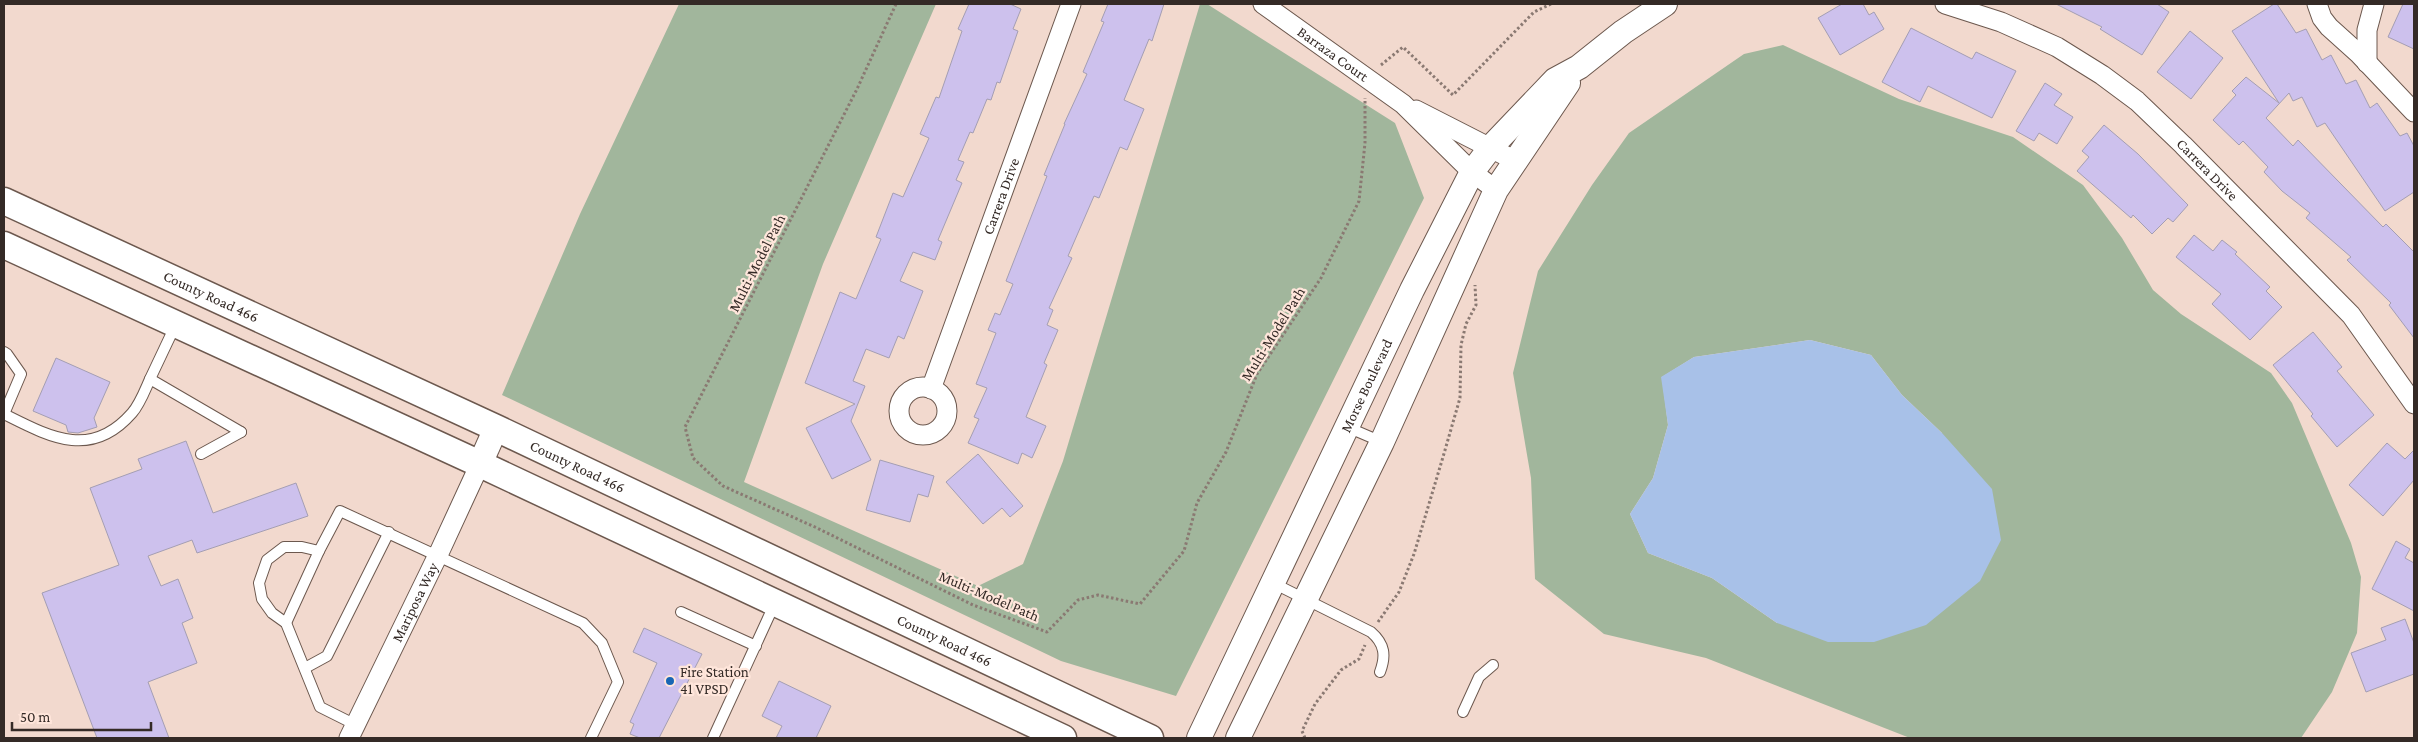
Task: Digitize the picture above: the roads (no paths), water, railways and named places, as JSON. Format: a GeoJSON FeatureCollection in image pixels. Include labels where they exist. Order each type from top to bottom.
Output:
{"type":"FeatureCollection","features":[{"type":"Feature","properties":{"kind":"main road","name":"County Road 466"},"geometry":{"type":"LineString","coordinates":[[4,200],[496,428],[1150,738]]}},
{"type":"Feature","properties":{"kind":"main road"},"geometry":{"type":"LineString","coordinates":[[4,245],[480,464],[1062,738]]}},
{"type":"Feature","properties":{"kind":"street","name":"Carrera Drive"},"geometry":{"type":"LineString","coordinates":[[931,389],[1071,4]]}},
{"type":"Feature","properties":{"kind":"street","name":"Barraza Court"},"geometry":{"type":"LineString","coordinates":[[1263,4],[1404,104],[1472,172],[1496,190]]}},
{"type":"Feature","properties":{"kind":"street","name":"Morse Boulevard"},"geometry":{"type":"LineString","coordinates":[[1199,738],[1412,290],[1472,172],[1491,147],[1556,80],[1578,67],[1623,32],[1665,4]]}},
{"type":"Feature","properties":{"kind":"street","name":"Carrera Drive"},"geometry":{"type":"LineString","coordinates":[[1945,4],[2001,22],[2057,47],[2102,75],[2136,101],[2190,151],[2352,315],[2414,404]]}},
{"type":"Feature","properties":{"kind":"street"},"geometry":{"type":"LineString","coordinates":[[2317,4],[2322,18],[2329,27],[2414,112]]}},
{"type":"Feature","properties":{"kind":"street"},"geometry":{"type":"LineString","coordinates":[[2367,63],[2367,30],[2374,4]]}},
{"type":"Feature","properties":{"kind":"street","name":"Morse Boulevard"},"geometry":{"type":"LineString","coordinates":[[1238,738],[1382,442],[1496,190],[1514,160],[1578,67]]}},
{"type":"Feature","properties":{"kind":"street","name":"Barraza Court"},"geometry":{"type":"LineString","coordinates":[[1404,104],[1514,160]]}},
{"type":"Feature","properties":{"kind":"street"},"geometry":{"type":"LineString","coordinates":[[480,464],[496,428]]}},
{"type":"Feature","properties":{"kind":"street","name":"Mariposa Way"},"geometry":{"type":"LineString","coordinates":[[353,731],[480,464]]}},
{"type":"Feature","properties":{"kind":"lane"},"geometry":{"type":"LineString","coordinates":[[4,352],[8,354],[21,374],[4,414],[64,441],[88,441],[112,430],[133,413],[176,324]]}},
{"type":"Feature","properties":{"kind":"lane"},"geometry":{"type":"LineString","coordinates":[[150,380],[241,432],[201,454]]}},
{"type":"Feature","properties":{"kind":"lane"},"geometry":{"type":"LineString","coordinates":[[1347,427],[1382,442]]}},
{"type":"Feature","properties":{"kind":"lane"},"geometry":{"type":"LineString","coordinates":[[286,623],[340,511],[583,623],[602,643],[618,682],[591,738]]}},
{"type":"Feature","properties":{"kind":"lane"},"geometry":{"type":"LineString","coordinates":[[305,668],[327,656],[389,532]]}},
{"type":"Feature","properties":{"kind":"lane"},"geometry":{"type":"LineString","coordinates":[[320,551],[302,547],[284,547],[266,560],[259,583],[262,599],[272,613],[286,623],[320,707],[353,731]]}},
{"type":"Feature","properties":{"kind":"lane"},"geometry":{"type":"LineString","coordinates":[[1273,583],[1371,632],[1379,639],[1384,650],[1384,660],[1380,672]]}},
{"type":"Feature","properties":{"kind":"lane"},"geometry":{"type":"LineString","coordinates":[[713,738],[775,602]]}},
{"type":"Feature","properties":{"kind":"lane"},"geometry":{"type":"LineString","coordinates":[[682,612],[756,646]]}},
{"type":"Feature","properties":{"kind":"lane"},"geometry":{"type":"LineString","coordinates":[[1463,712],[1479,677],[1493,666]]}},
{"type":"Feature","properties":{"kind":"water"},"geometry":{"type":"Polygon","coordinates":[[[1810,340],[1871,355],[1902,395],[1942,433],[1992,489],[2001,540],[1980,581],[1926,625],[1874,642],[1828,642],[1777,623],[1712,578],[1648,553],[1630,514],[1653,478],[1668,425],[1661,377],[1694,357],[1810,340]]]}},
{"type":"Feature","properties":{"kind":"place","name":"Fire Station 41 VPSD"},"geometry":{"type":"Point","coordinates":[670,681]}}]}
